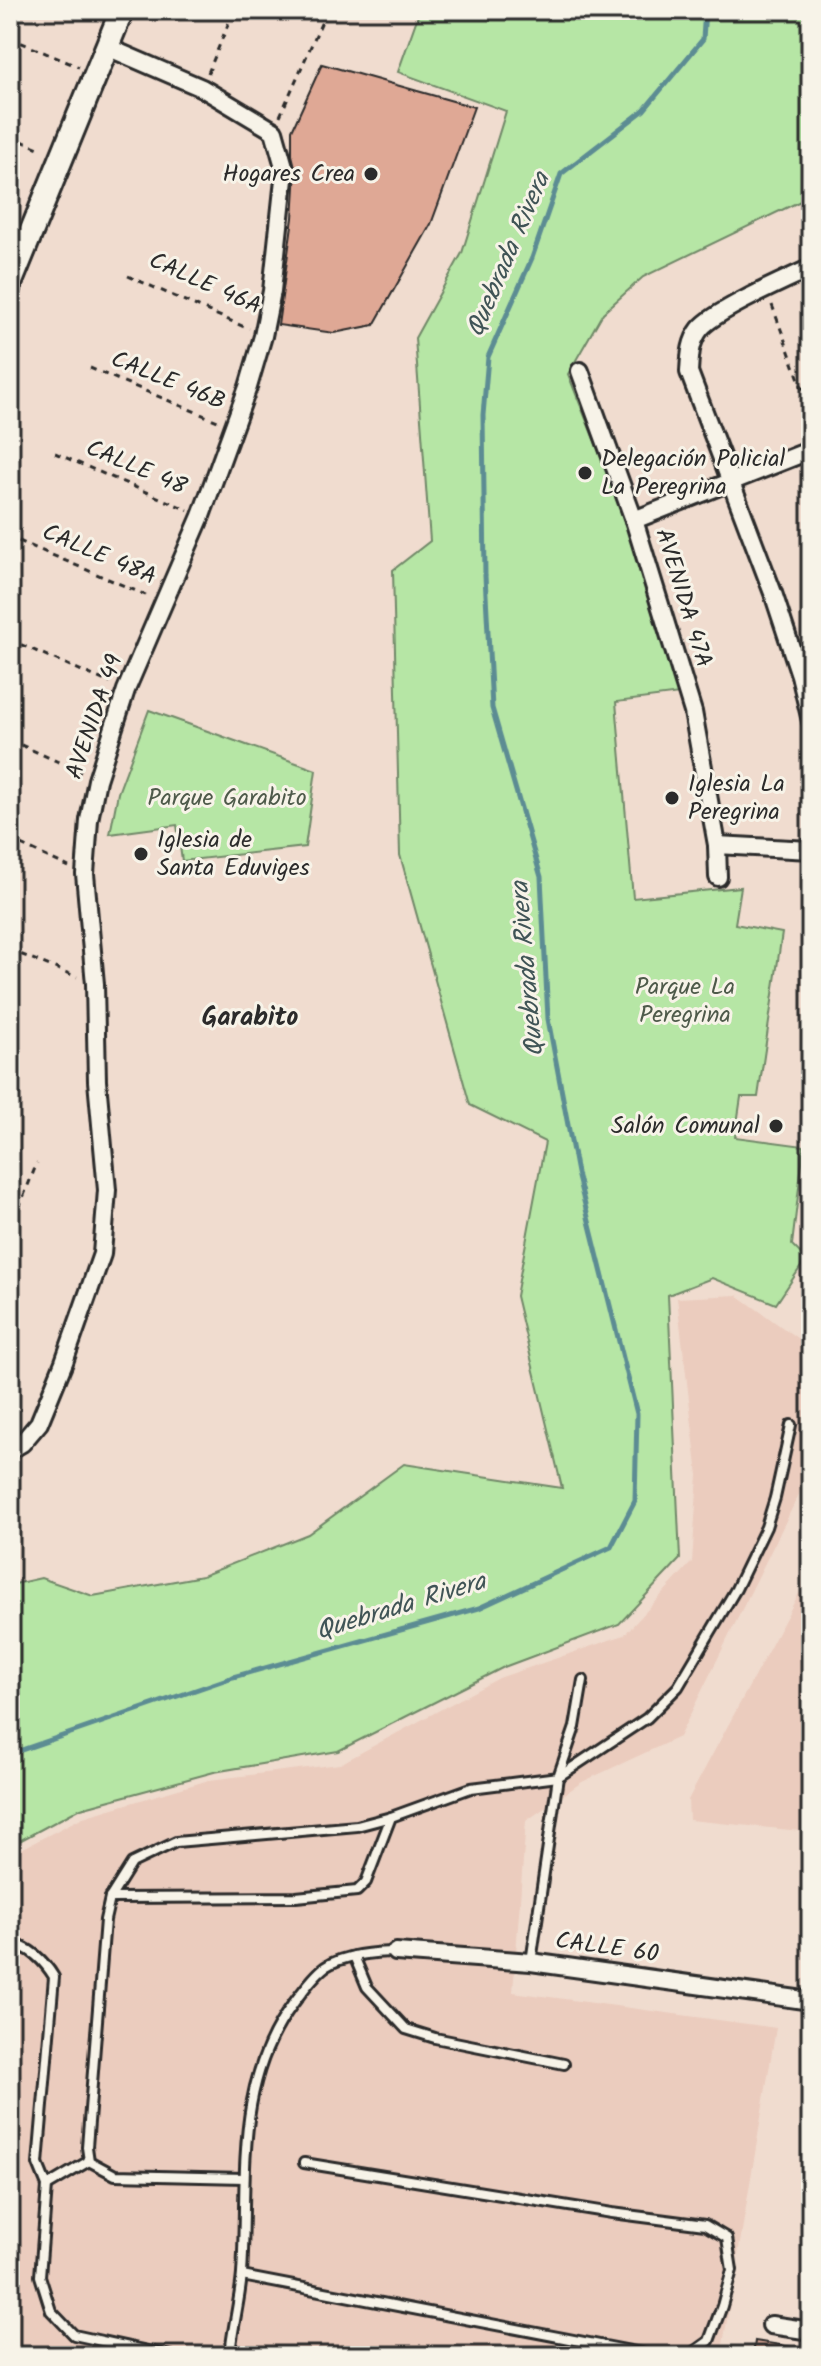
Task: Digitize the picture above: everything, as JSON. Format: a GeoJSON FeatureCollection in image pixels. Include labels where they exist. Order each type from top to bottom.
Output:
{"type":"FeatureCollection","features":[{"type":"Feature","properties":{"kind":"street"},"geometry":{"type":"LineString","coordinates":[[10,284],[122,10]]}},
{"type":"Feature","properties":{"kind":"street"},"geometry":{"type":"LineString","coordinates":[[107,47],[202,88],[274,131]]}},
{"type":"Feature","properties":{"kind":"street","name":"AVENIDA 49"},"geometry":{"type":"LineString","coordinates":[[10,1450],[22,1443],[39,1423],[102,1254],[107,1190],[97,1081],[95,984],[85,874],[89,820],[97,780],[126,690],[201,516],[263,336],[272,291],[285,170],[274,131]]}},
{"type":"Feature","properties":{"kind":"street"},"geometry":{"type":"LineString","coordinates":[[811,268],[720,314],[701,328],[690,348],[689,372],[800,675],[811,721]]}},
{"type":"Feature","properties":{"kind":"street","name":"AVENIDA 47A"},"geometry":{"type":"LineString","coordinates":[[580,371],[634,520],[693,712],[717,845],[718,877]]}},
{"type":"Feature","properties":{"kind":"street"},"geometry":{"type":"LineString","coordinates":[[634,520],[811,450]]}},
{"type":"Feature","properties":{"kind":"street"},"geometry":{"type":"LineString","coordinates":[[717,845],[811,850]]}},
{"type":"Feature","properties":{"kind":"street","name":"CALLE 60"},"geometry":{"type":"LineString","coordinates":[[396,1952],[531,1962],[811,2001]]}},
{"type":"Feature","properties":{"kind":"street"},"geometry":{"type":"LineString","coordinates":[[771,2325],[811,2331]]}},
{"type":"Feature","properties":{"kind":"lane"},"geometry":{"type":"LineString","coordinates":[[89,2161],[87,2147],[105,1920],[110,1898],[132,1863],[176,1842],[357,1826],[471,1788],[558,1777],[647,1718],[678,1687],[736,1589],[766,1527],[791,1425]]}},
{"type":"Feature","properties":{"kind":"lane"},"geometry":{"type":"LineString","coordinates":[[531,1962],[558,1777],[575,1727],[583,1680]]}},
{"type":"Feature","properties":{"kind":"lane"},"geometry":{"type":"LineString","coordinates":[[110,1898],[296,1897],[357,1891],[366,1882],[391,1817]]}},
{"type":"Feature","properties":{"kind":"lane"},"geometry":{"type":"LineString","coordinates":[[10,1944],[17,1944],[46,1962],[54,1977],[38,2164],[47,2186],[40,2276],[51,2311],[74,2335],[171,2356]]}},
{"type":"Feature","properties":{"kind":"lane"},"geometry":{"type":"LineString","coordinates":[[233,2356],[231,2346],[242,2276],[245,2145],[261,2059],[279,2023],[301,1993],[326,1967],[354,1956],[396,1952]]}},
{"type":"Feature","properties":{"kind":"lane"},"geometry":{"type":"LineString","coordinates":[[354,1956],[367,1987],[406,2029],[435,2038],[564,2064]]}},
{"type":"Feature","properties":{"kind":"lane"},"geometry":{"type":"LineString","coordinates":[[89,2161],[115,2175],[244,2178]]}},
{"type":"Feature","properties":{"kind":"lane"},"geometry":{"type":"LineString","coordinates":[[47,2186],[89,2161]]}},
{"type":"Feature","properties":{"kind":"lane"},"geometry":{"type":"LineString","coordinates":[[304,2163],[705,2225],[727,2238],[732,2270],[709,2341],[688,2356]]}},
{"type":"Feature","properties":{"kind":"lane"},"geometry":{"type":"LineString","coordinates":[[242,2276],[657,2356]]}},
{"type":"Feature","properties":{"kind":"path"},"geometry":{"type":"LineString","coordinates":[[202,88],[234,10]]}},
{"type":"Feature","properties":{"kind":"path"},"geometry":{"type":"LineString","coordinates":[[274,131],[327,10]]}},
{"type":"Feature","properties":{"kind":"path"},"geometry":{"type":"LineString","coordinates":[[10,38],[97,74]]}},
{"type":"Feature","properties":{"kind":"path"},"geometry":{"type":"LineString","coordinates":[[10,136],[62,158]]}},
{"type":"Feature","properties":{"kind":"path","name":"CALLE 46A"},"geometry":{"type":"LineString","coordinates":[[128,276],[263,336]]}},
{"type":"Feature","properties":{"kind":"path"},"geometry":{"type":"LineString","coordinates":[[767,290],[811,412]]}},
{"type":"Feature","properties":{"kind":"path","name":"CALLE 46B"},"geometry":{"type":"LineString","coordinates":[[90,368],[232,427]]}},
{"type":"Feature","properties":{"kind":"path","name":"CALLE 48"},"geometry":{"type":"LineString","coordinates":[[55,453],[201,516]]}},
{"type":"Feature","properties":{"kind":"path","name":"CALLE 48A"},"geometry":{"type":"LineString","coordinates":[[19,541],[164,603]]}},
{"type":"Feature","properties":{"kind":"path"},"geometry":{"type":"LineString","coordinates":[[10,640],[126,690]]}},
{"type":"Feature","properties":{"kind":"path"},"geometry":{"type":"LineString","coordinates":[[10,740],[97,780]]}},
{"type":"Feature","properties":{"kind":"path"},"geometry":{"type":"LineString","coordinates":[[10,840],[85,874]]}},
{"type":"Feature","properties":{"kind":"path"},"geometry":{"type":"LineString","coordinates":[[10,950],[95,984]]}},
{"type":"Feature","properties":{"kind":"path"},"geometry":{"type":"LineString","coordinates":[[10,1230],[37,1163]]}},
{"type":"Feature","properties":{"kind":"path"},"geometry":{"type":"LineString","coordinates":[[810,1241],[805,1223],[811,1167]]}},
{"type":"Feature","properties":{"kind":"shaded area"},"geometry":{"type":"Polygon","coordinates":[[[737,1295],[811,1348],[811,1470],[679,1737],[582,1782],[526,1821],[513,1992],[776,2028],[721,2356],[10,2356],[10,1855],[83,1817],[209,1780],[340,1764],[499,1678],[624,1635],[692,1562],[698,1475],[677,1298],[737,1295]]]}},
{"type":"Feature","properties":{"kind":"shaded area"},"geometry":{"type":"Polygon","coordinates":[[[811,1571],[811,1832],[689,1820],[688,1800],[811,1571]]]}},
{"type":"Feature","properties":{"kind":"green space","name":"Parque La Peregrina"},"geometry":{"type":"Polygon","coordinates":[[[420,10],[811,10],[811,196],[643,277],[603,313],[568,374],[621,507],[680,694],[616,702],[633,898],[741,887],[735,924],[782,933],[758,1097],[741,1097],[735,1137],[804,1146],[792,1245],[806,1259],[776,1304],[712,1278],[668,1295],[680,1559],[619,1624],[504,1667],[338,1751],[214,1772],[81,1808],[10,1846],[10,1585],[41,1578],[93,1596],[202,1576],[308,1534],[404,1464],[562,1488],[516,1296],[545,1142],[470,1105],[400,855],[393,570],[430,541],[415,338],[462,253],[506,111],[398,72],[420,10]]]}},
{"type":"Feature","properties":{"kind":"green space","name":"Parque Garabito"},"geometry":{"type":"Polygon","coordinates":[[[149,710],[316,770],[305,847],[182,861],[177,825],[110,834],[118,793],[149,710]]]}},
{"type":"Feature","properties":{"kind":"building","name":"Hogares Crea"},"geometry":{"type":"Polygon","coordinates":[[[322,64],[474,107],[431,224],[374,325],[334,333],[278,325],[293,218],[296,171],[292,155],[292,130],[322,64]]]}},
{"type":"Feature","properties":{"kind":"building"},"geometry":{"type":"Polygon","coordinates":[[[755,2341],[799,2348],[798,2356],[753,2356],[755,2341]]]}},
{"type":"Feature","properties":{"kind":"waterway","name":"Quebrada Rivera"},"geometry":{"type":"LineString","coordinates":[[10,1754],[233,1677],[479,1608],[611,1547],[635,1501],[637,1414],[577,1173],[548,1019],[541,877],[492,708],[485,576],[483,415],[488,357],[532,258],[561,174],[644,110],[703,39],[705,10]]}},
{"type":"Feature","properties":{"kind":"place","name":"Hogares Crea"},"geometry":{"type":"Point","coordinates":[371,174]}},
{"type":"Feature","properties":{"kind":"place","name":"Delegación Policial La Peregrina"},"geometry":{"type":"Point","coordinates":[585,473]}},
{"type":"Feature","properties":{"kind":"place","name":"Iglesia La Peregrina"},"geometry":{"type":"Point","coordinates":[672,798]}},
{"type":"Feature","properties":{"kind":"place","name":"Iglesia de Santa Eduviges"},"geometry":{"type":"Point","coordinates":[141,854]}},
{"type":"Feature","properties":{"kind":"place","name":"Salón Comunal"},"geometry":{"type":"Point","coordinates":[776,1126]}},
{"type":"Feature","properties":{"kind":"district","name":"Garabito"},"geometry":{"type":"Point","coordinates":[250,1018]}}]}
